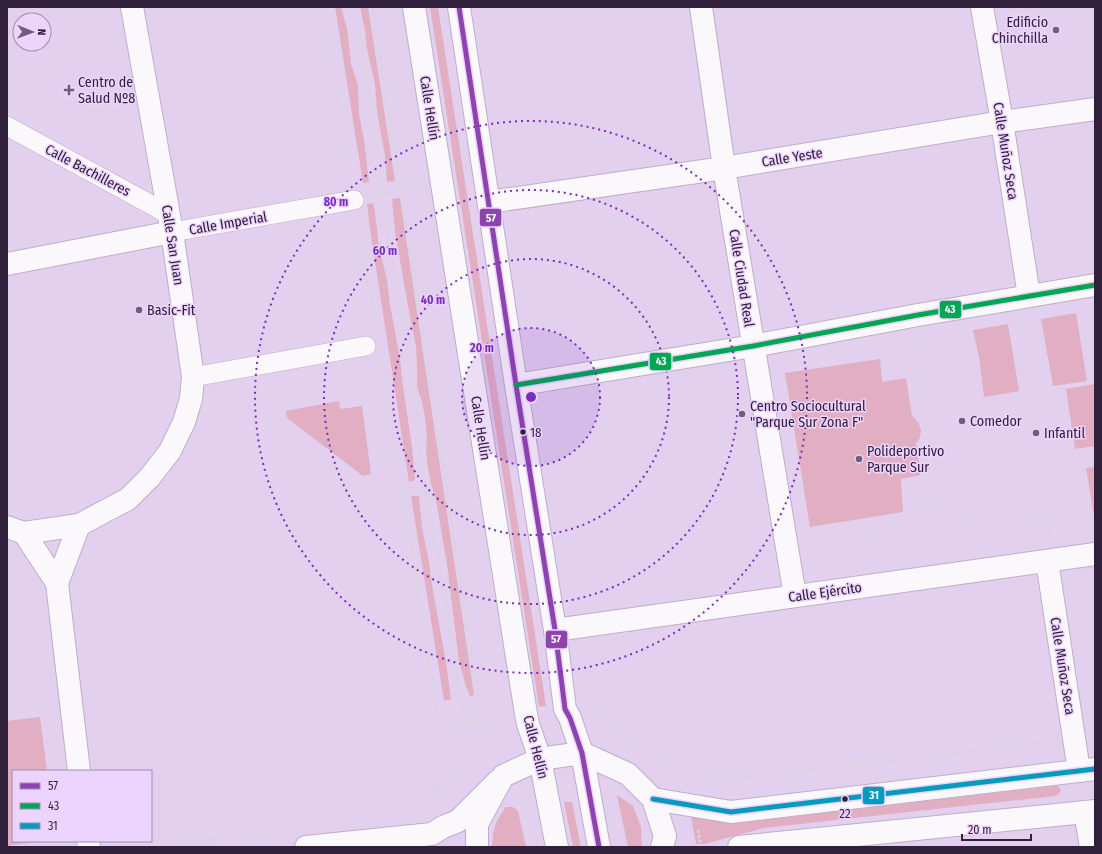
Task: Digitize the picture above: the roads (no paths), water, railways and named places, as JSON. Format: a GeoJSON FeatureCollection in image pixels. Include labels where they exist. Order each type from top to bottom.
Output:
{"type":"FeatureCollection","features":[{"type":"Feature","properties":{"kind":"street","name":"Calle San Juan"},"geometry":{"type":"LineString","coordinates":[[16,530],[80,525],[128,499],[150,477],[170,451],[184,422],[191,399],[192,376],[170,224],[132,7]]}},
{"type":"Feature","properties":{"kind":"street","name":"Calle Hellín"},"geometry":{"type":"LineString","coordinates":[[414,7],[528,724],[540,759],[557,847]]}},
{"type":"Feature","properties":{"kind":"street"},"geometry":{"type":"LineString","coordinates":[[459,7],[516,385],[555,630],[565,709],[570,718],[582,753],[599,847]]}},
{"type":"Feature","properties":{"kind":"street","name":"Calle Ciudad Real"},"geometry":{"type":"LineString","coordinates":[[701,7],[724,168],[753,346],[805,595]]}},
{"type":"Feature","properties":{"kind":"street","name":"Calle Muñoz Seca"},"geometry":{"type":"LineString","coordinates":[[982,7],[1002,122],[1029,296]]}},
{"type":"Feature","properties":{"kind":"street","name":"Calle Yeste"},"geometry":{"type":"LineString","coordinates":[[489,202],[724,168],[1002,122],[1095,109]]}},
{"type":"Feature","properties":{"kind":"street","name":"Calle Bachilleres"},"geometry":{"type":"LineString","coordinates":[[7,126],[158,208],[170,224]]}},
{"type":"Feature","properties":{"kind":"street","name":"Calle Imperial"},"geometry":{"type":"LineString","coordinates":[[7,264],[170,224],[354,200]]}},
{"type":"Feature","properties":{"kind":"street"},"geometry":{"type":"LineString","coordinates":[[516,385],[753,346],[918,315],[1095,285]]}},
{"type":"Feature","properties":{"kind":"street"},"geometry":{"type":"LineString","coordinates":[[192,376],[366,346]]}},
{"type":"Feature","properties":{"kind":"street"},"geometry":{"type":"LineString","coordinates":[[79,770],[57,583],[80,525]]}},
{"type":"Feature","properties":{"kind":"street"},"geometry":{"type":"LineString","coordinates":[[16,530],[57,583]]}},
{"type":"Feature","properties":{"kind":"street","name":"Calle Ejército"},"geometry":{"type":"LineString","coordinates":[[555,630],[1095,554]]}},
{"type":"Feature","properties":{"kind":"street","name":"Calle Muñoz Seca"},"geometry":{"type":"LineString","coordinates":[[1047,561],[1075,739],[1087,770]]}},
{"type":"Feature","properties":{"kind":"street"},"geometry":{"type":"LineString","coordinates":[[306,847],[370,844],[432,834],[443,827],[458,821],[504,776],[540,759],[582,753],[628,774],[653,798],[665,836],[662,847]]}},
{"type":"Feature","properties":{"kind":"street"},"geometry":{"type":"LineString","coordinates":[[653,798],[731,812],[1087,770]]}},
{"type":"Feature","properties":{"kind":"street"},"geometry":{"type":"LineString","coordinates":[[477,847],[477,824],[504,776]]}},
{"type":"Feature","properties":{"kind":"street"},"geometry":{"type":"LineString","coordinates":[[739,847],[1090,811],[1090,847]]}},
{"type":"Feature","properties":{"kind":"place","name":"Edificio Chinchilla"},"geometry":{"type":"Point","coordinates":[1056,30]}},
{"type":"Feature","properties":{"kind":"place","name":"Centro de Salud Nº8"},"geometry":{"type":"Point","coordinates":[69,90]}},
{"type":"Feature","properties":{"kind":"place","name":"Basic-Fit"},"geometry":{"type":"Point","coordinates":[139,310]}},
{"type":"Feature","properties":{"kind":"place","name":"Centro Sociocultural \"Parque Sur Zona F\""},"geometry":{"type":"Point","coordinates":[742,414]}},
{"type":"Feature","properties":{"kind":"place","name":"Comedor"},"geometry":{"type":"Point","coordinates":[962,421]}},
{"type":"Feature","properties":{"kind":"place","name":"18"},"geometry":{"type":"Point","coordinates":[523,432]}},
{"type":"Feature","properties":{"kind":"place","name":"Infantil"},"geometry":{"type":"Point","coordinates":[1036,433]}},
{"type":"Feature","properties":{"kind":"place","name":"Polideportivo Parque Sur"},"geometry":{"type":"Point","coordinates":[859,459]}},
{"type":"Feature","properties":{"kind":"place","name":"22"},"geometry":{"type":"Point","coordinates":[845,799]}}]}
